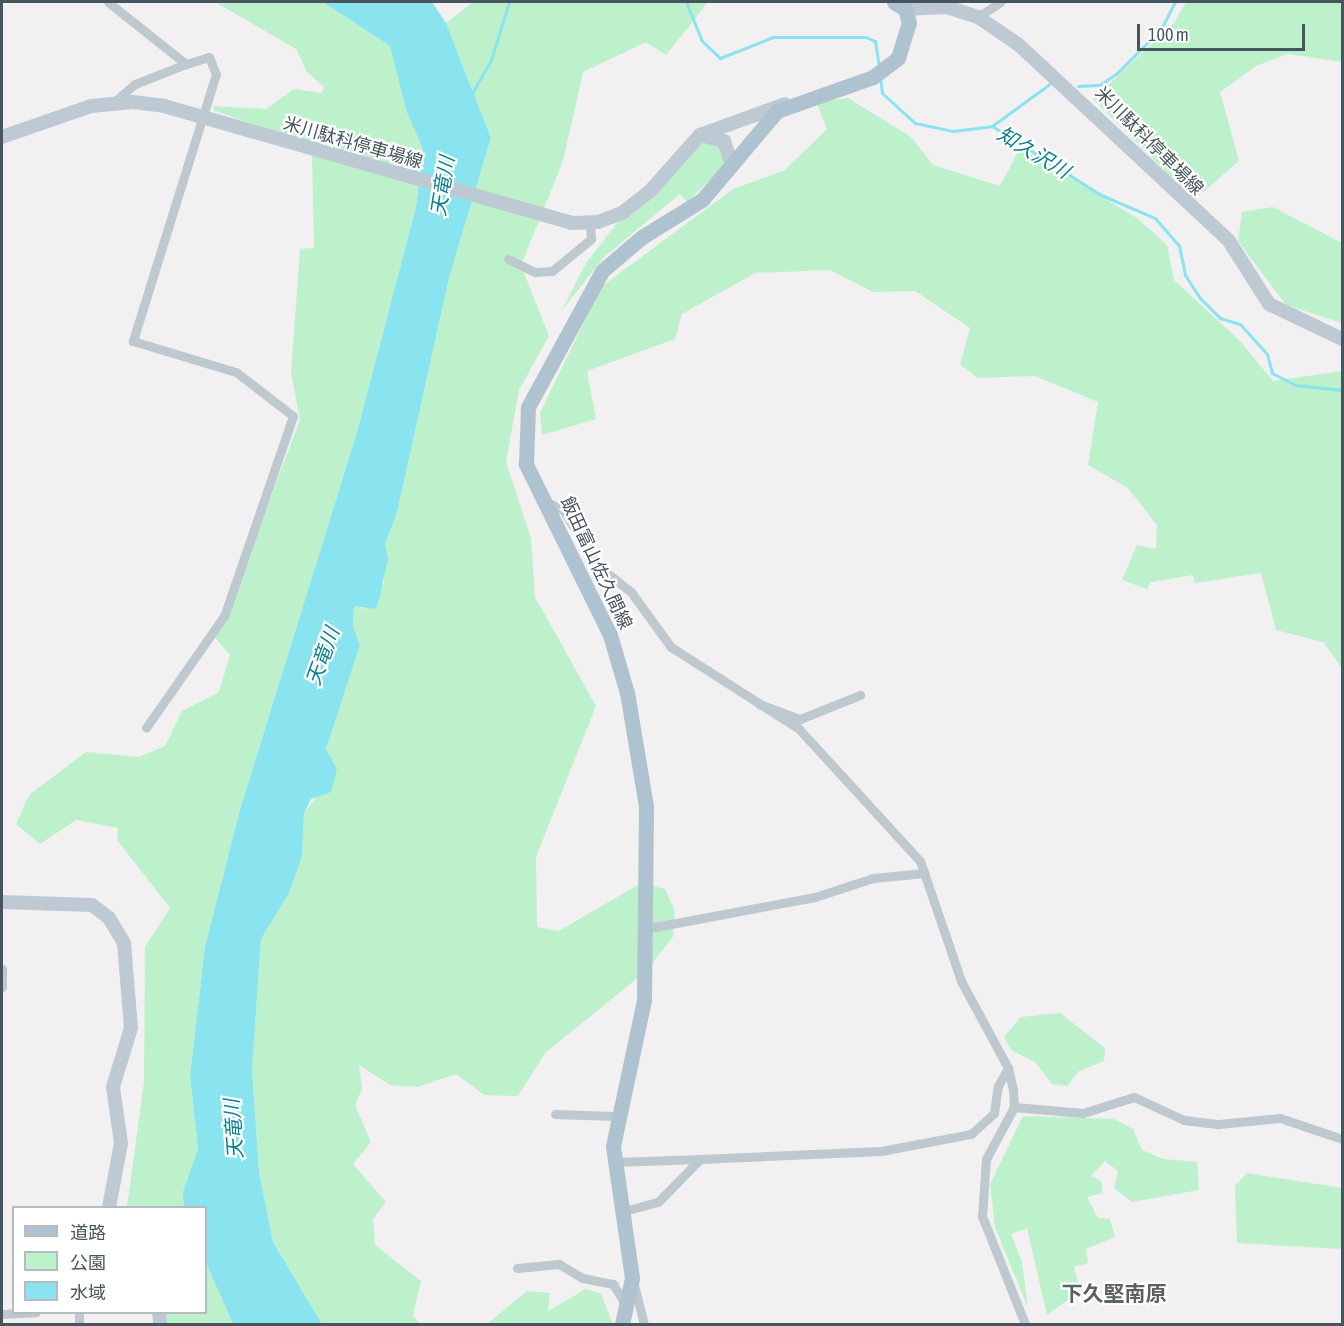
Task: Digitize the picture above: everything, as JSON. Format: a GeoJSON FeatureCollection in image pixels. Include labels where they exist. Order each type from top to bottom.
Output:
{"type":"FeatureCollection","features":[{"type":"Feature","properties":{"kind":"main road","name":"米川駄科停車場線"},"geometry":{"type":"LineString","coordinates":[[900,5],[925,3],[978,17],[1079,96],[1228,242],[1269,304],[1342,339]]}},
{"type":"Feature","properties":{"kind":"main road","name":"飯田富山佐久間線"},"geometry":{"type":"LineString","coordinates":[[622,1324],[632,1278],[615,1162],[615,1116],[637,1045],[644,929],[646,806],[627,693],[606,625],[526,464],[528,407],[590,285],[642,237],[702,200],[732,165],[762,123],[790,103],[879,74],[907,38],[900,5]]}},
{"type":"Feature","properties":{"kind":"main road","name":"米川駄科停車場線"},"geometry":{"type":"LineString","coordinates":[[2,136],[113,103],[164,106],[528,214],[590,223]]}},
{"type":"Feature","properties":{"kind":"main road"},"geometry":{"type":"LineString","coordinates":[[590,223],[636,204],[700,135],[790,103]]}},
{"type":"Feature","properties":{"kind":"main road"},"geometry":{"type":"LineString","coordinates":[[700,135],[724,141],[732,165]]}},
{"type":"Feature","properties":{"kind":"main road"},"geometry":{"type":"LineString","coordinates":[[2,902],[92,905],[109,918],[124,943],[131,1028],[113,1087],[121,1143],[109,1206]]}},
{"type":"Feature","properties":{"kind":"street"},"geometry":{"type":"LineString","coordinates":[[108,2],[186,64]]}},
{"type":"Feature","properties":{"kind":"street"},"geometry":{"type":"LineString","coordinates":[[978,17],[1000,2]]}},
{"type":"Feature","properties":{"kind":"street"},"geometry":{"type":"LineString","coordinates":[[113,103],[135,84],[209,57],[216,74],[133,341],[236,372],[293,416],[224,616],[146,728]]}},
{"type":"Feature","properties":{"kind":"street"},"geometry":{"type":"LineString","coordinates":[[508,259],[535,272],[552,271],[591,239],[590,223]]}},
{"type":"Feature","properties":{"kind":"street"},"geometry":{"type":"LineString","coordinates":[[545,501],[563,510],[597,565],[631,592],[671,647],[751,703],[819,746],[902,835],[925,873],[961,981],[1008,1068],[1014,1107],[986,1159],[981,1216],[1025,1324]]}},
{"type":"Feature","properties":{"kind":"street"},"geometry":{"type":"LineString","coordinates":[[751,703],[800,718],[860,695]]}},
{"type":"Feature","properties":{"kind":"street"},"geometry":{"type":"LineString","coordinates":[[644,929],[814,897],[873,878],[925,873]]}},
{"type":"Feature","properties":{"kind":"street"},"geometry":{"type":"LineString","coordinates":[[2,969],[2,987]]}},
{"type":"Feature","properties":{"kind":"street"},"geometry":{"type":"LineString","coordinates":[[615,1162],[880,1151],[952,1140],[971,1134],[994,1113],[998,1086],[1008,1068]]}},
{"type":"Feature","properties":{"kind":"street"},"geometry":{"type":"LineString","coordinates":[[1014,1107],[1083,1113],[1134,1097],[1184,1120],[1219,1124],[1280,1118],[1342,1139]]}},
{"type":"Feature","properties":{"kind":"street"},"geometry":{"type":"LineString","coordinates":[[555,1114],[615,1116]]}},
{"type":"Feature","properties":{"kind":"street"},"geometry":{"type":"LineString","coordinates":[[624,1211],[658,1202],[700,1159]]}},
{"type":"Feature","properties":{"kind":"street"},"geometry":{"type":"LineString","coordinates":[[517,1268],[559,1264],[582,1278],[613,1284],[627,1309]]}},
{"type":"Feature","properties":{"kind":"street"},"geometry":{"type":"LineString","coordinates":[[632,1278],[644,1324]]}},
{"type":"Feature","properties":{"kind":"green space"},"geometry":{"type":"Polygon","coordinates":[[[215,2],[323,2],[390,46],[407,113],[423,149],[416,207],[357,432],[239,813],[205,947],[190,1076],[198,1149],[185,1206],[127,1206],[144,1082],[145,947],[170,908],[117,840],[118,828],[76,820],[40,844],[16,824],[29,795],[86,752],[139,757],[165,746],[182,711],[219,692],[230,655],[211,633],[226,615],[300,420],[291,373],[300,249],[314,248],[312,157],[318,148],[213,110],[214,106],[266,109],[294,89],[322,93],[324,87],[307,72],[296,49],[215,2]]]}},
{"type":"Feature","properties":{"kind":"green space"},"geometry":{"type":"Polygon","coordinates":[[[473,2],[708,2],[666,55],[646,42],[583,72],[563,161],[521,265],[549,336],[519,390],[506,462],[531,538],[535,597],[596,706],[536,857],[537,927],[559,931],[641,883],[665,889],[675,911],[673,937],[645,972],[545,1053],[518,1096],[484,1095],[456,1074],[417,1087],[390,1085],[359,1065],[362,1089],[355,1105],[371,1142],[353,1164],[386,1202],[373,1219],[375,1245],[421,1281],[413,1315],[420,1324],[322,1324],[273,1242],[259,1172],[252,1070],[261,939],[289,893],[302,857],[304,813],[337,769],[326,749],[360,645],[353,626],[354,605],[366,609],[384,583],[385,544],[397,513],[449,278],[491,138],[446,23],[473,2]]]}},
{"type":"Feature","properties":{"kind":"green space"},"geometry":{"type":"Polygon","coordinates":[[[1186,2],[1342,2],[1342,62],[1288,54],[1256,66],[1220,92],[1239,161],[1194,200],[1093,99],[1174,23],[1186,2]]]}},
{"type":"Feature","properties":{"kind":"green space"},"geometry":{"type":"Polygon","coordinates":[[[848,98],[911,137],[933,165],[1000,186],[1020,148],[1137,218],[1167,245],[1174,280],[1240,341],[1273,381],[1342,371],[1342,668],[1323,642],[1276,630],[1261,573],[1195,583],[1193,575],[1151,582],[1147,589],[1122,580],[1137,545],[1156,549],[1157,525],[1128,488],[1088,465],[1098,402],[1035,376],[978,378],[960,365],[970,328],[915,291],[873,292],[830,270],[755,273],[682,314],[675,339],[587,371],[596,419],[542,435],[540,413],[601,287],[733,189],[785,170],[827,129],[816,102],[848,98]]]}},
{"type":"Feature","properties":{"kind":"green space"},"geometry":{"type":"Polygon","coordinates":[[[703,142],[718,145],[725,165],[687,202],[680,194],[604,257],[562,310],[586,263],[621,218],[703,142]]]}},
{"type":"Feature","properties":{"kind":"green space"},"geometry":{"type":"Polygon","coordinates":[[[1273,207],[1342,243],[1342,323],[1286,305],[1238,241],[1242,212],[1273,207]]]}},
{"type":"Feature","properties":{"kind":"green space"},"geometry":{"type":"Polygon","coordinates":[[[1060,1013],[1105,1048],[1104,1061],[1079,1071],[1067,1086],[1052,1084],[1035,1062],[1011,1050],[1004,1037],[1021,1017],[1060,1013]]]}},
{"type":"Feature","properties":{"kind":"green space"},"geometry":{"type":"Polygon","coordinates":[[[1023,1116],[1114,1119],[1133,1129],[1142,1150],[1163,1159],[1197,1162],[1199,1190],[1132,1202],[1114,1188],[1118,1171],[1105,1161],[1091,1176],[1102,1182],[1102,1193],[1087,1197],[1098,1218],[1110,1219],[1115,1237],[1086,1249],[1088,1263],[1074,1267],[1080,1291],[1047,1315],[1027,1228],[1011,1234],[1022,1262],[1028,1308],[995,1227],[990,1184],[1023,1116]]]}},
{"type":"Feature","properties":{"kind":"green space"},"geometry":{"type":"Polygon","coordinates":[[[1247,1173],[1342,1188],[1342,1249],[1237,1243],[1235,1186],[1247,1173]]]}},
{"type":"Feature","properties":{"kind":"green space"},"geometry":{"type":"Polygon","coordinates":[[[207,1265],[233,1324],[159,1324],[156,1314],[207,1314],[207,1265]]]}},
{"type":"Feature","properties":{"kind":"green space"},"geometry":{"type":"Polygon","coordinates":[[[586,1289],[601,1294],[613,1324],[487,1324],[527,1291],[550,1293],[548,1311],[586,1289]]]}},
{"type":"Feature","properties":{"kind":"water","name":"天竜川"},"geometry":{"type":"Polygon","coordinates":[[[323,2],[432,2],[446,23],[491,138],[449,278],[397,513],[385,544],[388,559],[378,604],[375,609],[354,606],[353,626],[360,645],[326,749],[337,769],[331,792],[311,799],[304,813],[302,857],[289,893],[261,939],[252,1070],[259,1172],[273,1242],[322,1324],[233,1324],[207,1265],[207,1206],[184,1206],[183,1192],[198,1149],[190,1076],[205,947],[239,813],[357,432],[416,207],[423,149],[407,113],[390,46],[323,2]]]}},
{"type":"Feature","properties":{"kind":"waterway","name":"知久沢川"},"geometry":{"type":"LineString","coordinates":[[471,95],[491,60],[509,2]]}},
{"type":"Feature","properties":{"kind":"waterway","name":"知久沢川"},"geometry":{"type":"LineString","coordinates":[[686,2],[702,41],[720,58],[773,37],[866,37],[875,41],[879,65]]}},
{"type":"Feature","properties":{"kind":"waterway"},"geometry":{"type":"LineString","coordinates":[[1078,86],[1100,85],[1116,74],[1161,29],[1175,2]]}},
{"type":"Feature","properties":{"kind":"waterway","name":"知久沢川"},"geometry":{"type":"LineString","coordinates":[[880,78],[882,93],[915,123],[953,131],[992,126],[1101,195],[1155,218],[1179,246],[1185,275],[1200,298],[1220,318],[1240,324],[1267,354],[1272,373],[1296,385],[1342,390]]}},
{"type":"Feature","properties":{"kind":"waterway"},"geometry":{"type":"LineString","coordinates":[[992,126],[1051,83]]}},
{"type":"Feature","properties":{"kind":"district","name":"下久堅南原"},"geometry":{"type":"Point","coordinates":[1114,1293]}}]}
